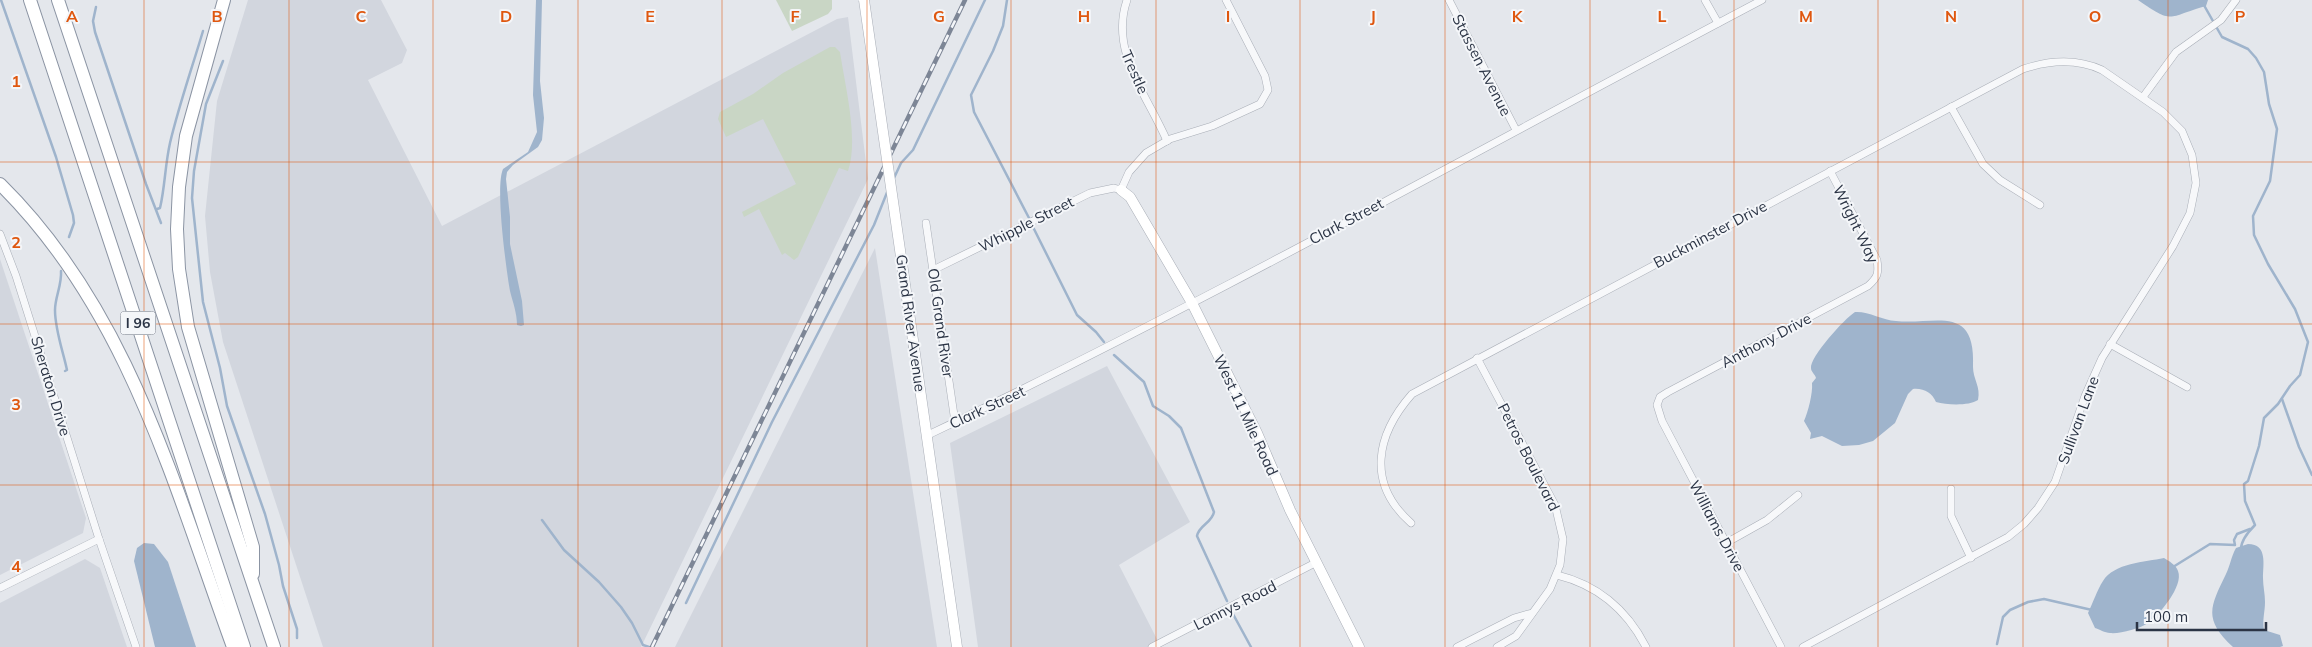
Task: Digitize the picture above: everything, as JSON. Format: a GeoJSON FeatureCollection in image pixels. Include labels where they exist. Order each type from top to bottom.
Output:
{"type":"FeatureCollection","features":[{"type":"Feature","properties":{"kind":"highway","name":"I 96"},"geometry":{"type":"LineString","coordinates":[[30,0],[244,647]]}},
{"type":"Feature","properties":{"kind":"highway","name":"I 96"},"geometry":{"type":"LineString","coordinates":[[58,0],[274,647]]}},
{"type":"Feature","properties":{"kind":"highway"},"geometry":{"type":"LineString","coordinates":[[224,0],[186,136],[179,187],[177,229],[179,269],[188,327],[253,547],[253,584]]}},
{"type":"Feature","properties":{"kind":"highway"},"geometry":{"type":"LineString","coordinates":[[0,184],[21,205],[63,256],[92,300],[120,351],[144,403],[233,647]]}},
{"type":"Feature","properties":{"kind":"main road","name":"Grand River Avenue"},"geometry":{"type":"LineString","coordinates":[[864,0],[957,647]]}},
{"type":"Feature","properties":{"kind":"main road","name":"West 11 Mile Road"},"geometry":{"type":"LineString","coordinates":[[1121,190],[1130,197],[1192,303],[1257,433],[1286,501],[1359,647]]}},
{"type":"Feature","properties":{"kind":"street","name":"Trestle"},"geometry":{"type":"LineString","coordinates":[[1127,0],[1122,32],[1124,52],[1167,141]]}},
{"type":"Feature","properties":{"kind":"street"},"geometry":{"type":"LineString","coordinates":[[1121,190],[1136,163],[1146,153],[1167,141],[1212,126],[1260,104],[1264,99],[1268,90],[1265,76],[1226,0]]}},
{"type":"Feature","properties":{"kind":"street","name":"Stassen Avenue"},"geometry":{"type":"LineString","coordinates":[[1449,0],[1516,130]]}},
{"type":"Feature","properties":{"kind":"street"},"geometry":{"type":"LineString","coordinates":[[1705,0],[1718,24]]}},
{"type":"Feature","properties":{"kind":"street","name":"Clark Street"},"geometry":{"type":"LineString","coordinates":[[928,435],[1041,381],[1192,303],[1762,0]]}},
{"type":"Feature","properties":{"kind":"street"},"geometry":{"type":"LineString","coordinates":[[2144,97],[2176,52],[2220,20],[2236,0]]}},
{"type":"Feature","properties":{"kind":"street","name":"Buckminster Drive"},"geometry":{"type":"LineString","coordinates":[[1411,524],[1397,511],[1389,499],[1382,478],[1382,451],[1385,434],[1393,419],[1412,394],[2023,68],[2056,61],[2091,65],[2144,97]]}},
{"type":"Feature","properties":{"kind":"street","name":"Sullivan Lane"},"geometry":{"type":"LineString","coordinates":[[1803,647],[2008,537],[2024,524],[2048,493],[2060,468],[2084,396],[2110,344],[2173,246],[2190,213],[2196,183],[2192,156],[2182,131],[2172,119],[2144,97]]}},
{"type":"Feature","properties":{"kind":"street"},"geometry":{"type":"LineString","coordinates":[[1951,107],[1983,164],[2000,180],[2040,205]]}},
{"type":"Feature","properties":{"kind":"street","name":"Wright Way"},"geometry":{"type":"LineString","coordinates":[[1830,171],[1877,260],[1879,272],[1877,277]]}},
{"type":"Feature","properties":{"kind":"street","name":"Whipple Street"},"geometry":{"type":"LineString","coordinates":[[933,270],[1090,193],[1114,188],[1121,190]]}},
{"type":"Feature","properties":{"kind":"street","name":"Old Grand River"},"geometry":{"type":"LineString","coordinates":[[926,223],[955,422]]}},
{"type":"Feature","properties":{"kind":"street","name":"Sheraton Drive"},"geometry":{"type":"LineString","coordinates":[[0,234],[16,276],[99,538],[136,647]]}},
{"type":"Feature","properties":{"kind":"street","name":"Anthony Drive"},"geometry":{"type":"LineString","coordinates":[[1656,404],[1660,397],[1668,392],[1868,286],[1877,277]]}},
{"type":"Feature","properties":{"kind":"street"},"geometry":{"type":"LineString","coordinates":[[2110,344],[2187,387]]}},
{"type":"Feature","properties":{"kind":"street","name":"Petros Boulevard"},"geometry":{"type":"LineString","coordinates":[[1477,358],[1556,504],[1563,539],[1557,575],[1550,589],[1516,636],[1497,647]]}},
{"type":"Feature","properties":{"kind":"street","name":"Williams Drive"},"geometry":{"type":"LineString","coordinates":[[1656,404],[1662,421],[1781,647]]}},
{"type":"Feature","properties":{"kind":"street"},"geometry":{"type":"LineString","coordinates":[[1951,489],[1951,516],[1972,558]]}},
{"type":"Feature","properties":{"kind":"street"},"geometry":{"type":"LineString","coordinates":[[1726,543],[1767,520],[1798,495]]}},
{"type":"Feature","properties":{"kind":"street"},"geometry":{"type":"LineString","coordinates":[[0,588],[99,538]]}},
{"type":"Feature","properties":{"kind":"street","name":"Lannys Road"},"geometry":{"type":"LineString","coordinates":[[1152,647],[1317,562]]}},
{"type":"Feature","properties":{"kind":"street"},"geometry":{"type":"LineString","coordinates":[[1557,575],[1579,582],[1606,597],[1630,620],[1646,647]]}},
{"type":"Feature","properties":{"kind":"street"},"geometry":{"type":"LineString","coordinates":[[1457,647],[1514,618],[1533,613]]}},
{"type":"Feature","properties":{"kind":"shaded area"},"geometry":{"type":"Polygon","coordinates":[[[248,0],[381,0],[407,50],[402,63],[368,80],[442,226],[837,19],[848,17],[868,179],[641,647],[323,647],[223,342],[210,272],[205,216],[217,101],[248,0]]]}},
{"type":"Feature","properties":{"kind":"shaded area"},"geometry":{"type":"Polygon","coordinates":[[[875,248],[937,647],[675,647],[875,248]]]}},
{"type":"Feature","properties":{"kind":"shaded area"},"geometry":{"type":"Polygon","coordinates":[[[0,259],[86,518],[83,533],[0,575],[0,259]]]}},
{"type":"Feature","properties":{"kind":"shaded area"},"geometry":{"type":"Polygon","coordinates":[[[1107,366],[1190,522],[1119,565],[1161,647],[978,647],[950,443],[1107,366]]]}},
{"type":"Feature","properties":{"kind":"shaded area"},"geometry":{"type":"Polygon","coordinates":[[[85,559],[100,568],[127,647],[0,647],[0,603],[85,559]]]}},
{"type":"Feature","properties":{"kind":"green space"},"geometry":{"type":"Polygon","coordinates":[[[776,0],[832,0],[832,9],[828,14],[792,31],[776,0]]]}},
{"type":"Feature","properties":{"kind":"green space"},"geometry":{"type":"Polygon","coordinates":[[[830,47],[835,47],[840,52],[852,128],[851,158],[848,171],[839,168],[798,257],[794,260],[785,253],[782,255],[759,209],[744,217],[742,212],[796,184],[763,119],[726,137],[718,119],[720,112],[753,94],[783,73],[830,47]]]}},
{"type":"Feature","properties":{"kind":"water"},"geometry":{"type":"Polygon","coordinates":[[[536,0],[542,0],[540,81],[544,118],[542,140],[538,147],[513,165],[507,172],[506,179],[510,217],[510,244],[522,301],[524,325],[521,326],[517,325],[516,312],[508,280],[500,192],[503,169],[528,152],[537,132],[533,95],[536,0]]]}},
{"type":"Feature","properties":{"kind":"water"},"geometry":{"type":"Polygon","coordinates":[[[2138,0],[2208,0],[2206,6],[2177,16],[2165,16],[2138,0]]]}},
{"type":"Feature","properties":{"kind":"water"},"geometry":{"type":"Polygon","coordinates":[[[1855,312],[1896,321],[1938,320],[1960,325],[1968,333],[1972,347],[1973,371],[1979,395],[1978,400],[1964,404],[1941,403],[1936,402],[1932,396],[1921,389],[1913,389],[1908,394],[1895,423],[1873,441],[1859,445],[1842,446],[1822,436],[1810,439],[1811,433],[1804,421],[1810,402],[1812,383],[1816,378],[1811,369],[1812,363],[1829,338],[1855,312]]]}},
{"type":"Feature","properties":{"kind":"water"},"geometry":{"type":"Polygon","coordinates":[[[144,543],[154,544],[168,562],[196,647],[155,647],[134,561],[137,548],[144,543]]]}},
{"type":"Feature","properties":{"kind":"water"},"geometry":{"type":"Polygon","coordinates":[[[2248,544],[2259,547],[2262,551],[2265,599],[2264,630],[2280,635],[2283,646],[2280,647],[2233,647],[2223,637],[2213,620],[2213,604],[2234,551],[2236,548],[2248,544]]]}},
{"type":"Feature","properties":{"kind":"water"},"geometry":{"type":"Polygon","coordinates":[[[2164,558],[2176,567],[2179,577],[2174,592],[2158,614],[2148,623],[2124,632],[2108,633],[2095,628],[2088,613],[2103,581],[2108,575],[2114,570],[2130,564],[2164,558]]]}},
{"type":"Feature","properties":{"kind":"waterway"},"geometry":{"type":"LineString","coordinates":[[1,0],[56,157],[73,215],[74,223],[69,237]]}},
{"type":"Feature","properties":{"kind":"waterway"},"geometry":{"type":"LineString","coordinates":[[894,178],[901,163],[913,150],[985,0]]}},
{"type":"Feature","properties":{"kind":"waterway"},"geometry":{"type":"LineString","coordinates":[[1007,0],[1003,26],[971,95],[974,112],[1029,218]]}},
{"type":"Feature","properties":{"kind":"waterway"},"geometry":{"type":"LineString","coordinates":[[2201,0],[2222,37],[2248,49],[2264,72],[2269,104],[2277,129],[2270,181],[2253,216],[2254,235],[2268,264],[2295,309],[2308,342],[2300,375],[2278,404],[2264,418],[2259,446],[2248,481],[2244,484],[2245,501],[2255,525],[2244,539],[2241,549]]}},
{"type":"Feature","properties":{"kind":"waterway"},"geometry":{"type":"LineString","coordinates":[[96,7],[93,21],[95,32],[161,223]]}},
{"type":"Feature","properties":{"kind":"waterway"},"geometry":{"type":"LineString","coordinates":[[157,209],[160,208],[162,200],[168,151],[181,101],[203,31]]}},
{"type":"Feature","properties":{"kind":"waterway"},"geometry":{"type":"LineString","coordinates":[[223,61],[206,104],[194,171],[192,198],[203,302],[220,368],[227,406],[265,514],[283,586],[297,629],[297,638]]}},
{"type":"Feature","properties":{"kind":"waterway"},"geometry":{"type":"LineString","coordinates":[[686,603],[772,422],[874,225],[888,190]]}},
{"type":"Feature","properties":{"kind":"waterway"},"geometry":{"type":"LineString","coordinates":[[1033,227],[1077,315],[1104,342]]}},
{"type":"Feature","properties":{"kind":"waterway"},"geometry":{"type":"LineString","coordinates":[[61,271],[55,318],[67,370],[65,371]]}},
{"type":"Feature","properties":{"kind":"waterway"},"geometry":{"type":"LineString","coordinates":[[1114,355],[1144,382],[1153,406],[1169,416],[1181,428],[1214,512],[1211,519],[1200,529],[1197,536],[1227,601]]}},
{"type":"Feature","properties":{"kind":"waterway"},"geometry":{"type":"LineString","coordinates":[[2282,399],[2299,447],[2312,475]]}},
{"type":"Feature","properties":{"kind":"waterway"},"geometry":{"type":"LineString","coordinates":[[542,520],[564,550],[599,582],[621,607],[632,623],[643,645],[649,647]]}},
{"type":"Feature","properties":{"kind":"waterway"},"geometry":{"type":"LineString","coordinates":[[2173,567],[2210,544],[2235,545],[2234,540],[2237,534],[2250,529]]}},
{"type":"Feature","properties":{"kind":"waterway"},"geometry":{"type":"LineString","coordinates":[[1997,644],[2003,617],[2010,610],[2028,602],[2044,599],[2092,610]]}},
{"type":"Feature","properties":{"kind":"waterway"},"geometry":{"type":"LineString","coordinates":[[1233,614],[1251,647]]}},
{"type":"Feature","properties":{"kind":"railway"},"geometry":{"type":"LineString","coordinates":[[652,647],[965,0]]}}]}
